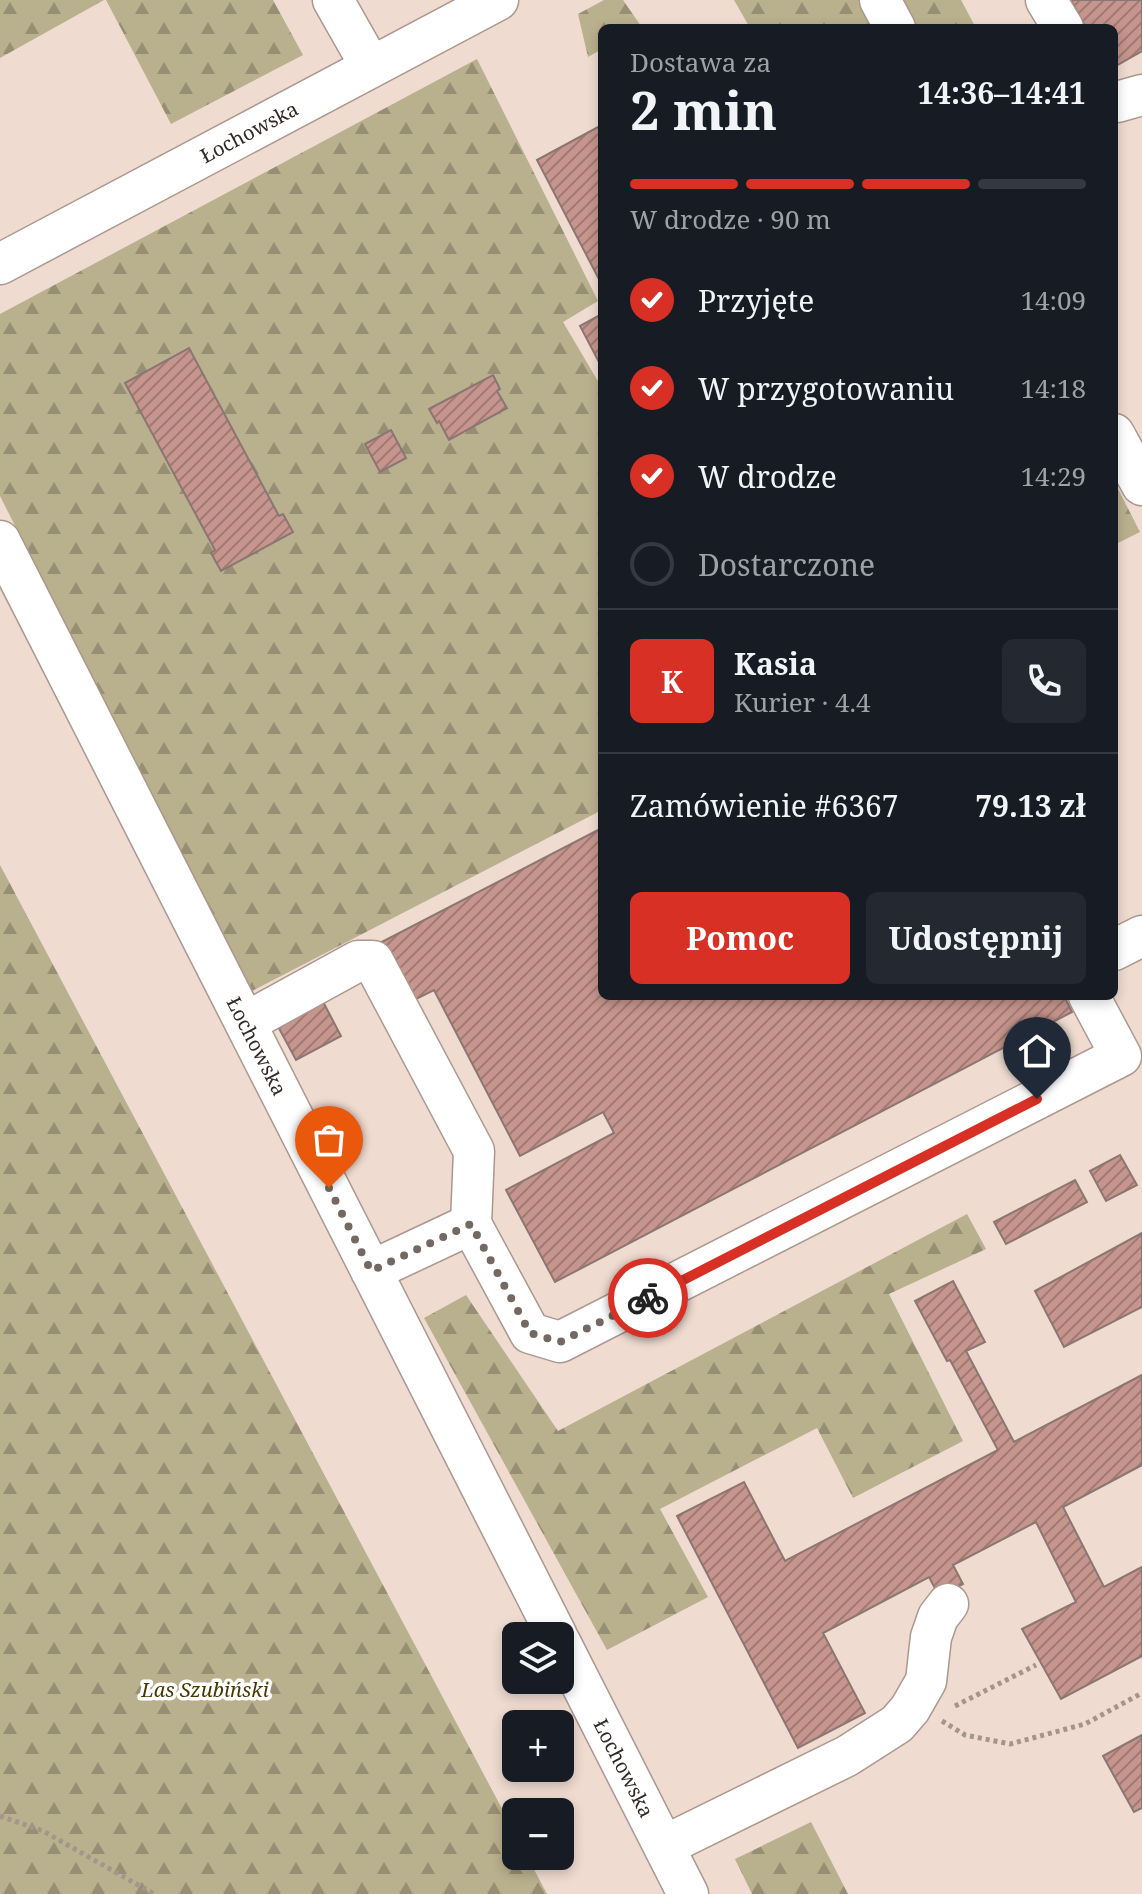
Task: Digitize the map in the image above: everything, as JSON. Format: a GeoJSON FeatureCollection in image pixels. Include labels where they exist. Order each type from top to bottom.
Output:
{"type":"FeatureCollection","features":[{"type":"Feature","properties":{"kind":"lane"},"geometry":{"type":"LineString","coordinates":[[333,0],[371,67]]}},
{"type":"Feature","properties":{"kind":"lane","name":"Łochowska"},"geometry":{"type":"LineString","coordinates":[[0,264],[498,0]]}},
{"type":"Feature","properties":{"kind":"lane"},"geometry":{"type":"LineString","coordinates":[[880,0],[893,24]]}},
{"type":"Feature","properties":{"kind":"lane"},"geometry":{"type":"LineString","coordinates":[[1046,0],[1061,24]]}},
{"type":"Feature","properties":{"kind":"lane"},"geometry":{"type":"LineString","coordinates":[[1118,102],[1142,95]]}},
{"type":"Feature","properties":{"kind":"lane"},"geometry":{"type":"LineString","coordinates":[[1118,441],[1142,485]]}},
{"type":"Feature","properties":{"kind":"lane","name":"Łochowska"},"geometry":{"type":"LineString","coordinates":[[0,541],[550,1622]]}},
{"type":"Feature","properties":{"kind":"lane"},"geometry":{"type":"LineString","coordinates":[[1118,948],[1142,936]]}},
{"type":"Feature","properties":{"kind":"lane"},"geometry":{"type":"LineString","coordinates":[[245,1023],[358,961],[373,961],[474,1151],[471,1224],[530,1333],[560,1342],[1121,1056],[1091,1000]]}},
{"type":"Feature","properties":{"kind":"lane"},"geometry":{"type":"LineString","coordinates":[[371,1271],[471,1224]]}},
{"type":"Feature","properties":{"kind":"lane"},"geometry":{"type":"LineString","coordinates":[[664,1846],[847,1756],[897,1724],[922,1713],[931,1637],[938,1617],[948,1604]]}},
{"type":"Feature","properties":{"kind":"lane","name":"Łochowska"},"geometry":{"type":"LineString","coordinates":[[574,1669],[688,1894]]}},
{"type":"Feature","properties":{"kind":"path"},"geometry":{"type":"LineString","coordinates":[[922,1713],[1036,1665]]}},
{"type":"Feature","properties":{"kind":"path"},"geometry":{"type":"LineString","coordinates":[[922,1713],[965,1735],[1010,1744],[1085,1724],[1142,1693]]}},
{"type":"Feature","properties":{"kind":"path"},"geometry":{"type":"LineString","coordinates":[[0,1816],[43,1831],[154,1894]]}},
{"type":"Feature","properties":{"kind":"green space"},"geometry":{"type":"Polygon","coordinates":[[[0,0],[104,0],[0,58],[0,0]]]}},
{"type":"Feature","properties":{"kind":"green space"},"geometry":{"type":"Polygon","coordinates":[[[106,0],[273,0],[303,55],[171,124],[106,0]]]}},
{"type":"Feature","properties":{"kind":"green space"},"geometry":{"type":"Polygon","coordinates":[[[604,0],[623,0],[640,24],[598,24],[598,51],[588,57],[578,14],[604,0]]]}},
{"type":"Feature","properties":{"kind":"green space"},"geometry":{"type":"Polygon","coordinates":[[[734,0],[863,0],[875,24],[748,24],[734,0]]]}},
{"type":"Feature","properties":{"kind":"green space"},"geometry":{"type":"Polygon","coordinates":[[[901,0],[961,0],[974,24],[915,24],[901,0]]]}},
{"type":"Feature","properties":{"kind":"green space"},"geometry":{"type":"Polygon","coordinates":[[[477,59],[598,301],[563,322],[598,381],[598,812],[250,992],[0,496],[0,314],[477,59]]]}},
{"type":"Feature","properties":{"kind":"green space"},"geometry":{"type":"Polygon","coordinates":[[[1118,489],[1140,532],[1118,543],[1118,489]]]}},
{"type":"Feature","properties":{"kind":"green space","name":"Las Szubiński"},"geometry":{"type":"Polygon","coordinates":[[[0,865],[502,1809],[502,1870],[534,1870],[547,1894],[0,1894],[0,865]]]}},
{"type":"Feature","properties":{"kind":"green space"},"geometry":{"type":"Polygon","coordinates":[[[967,1214],[986,1249],[889,1294],[963,1441],[853,1498],[817,1428],[660,1509],[708,1597],[607,1650],[424,1318],[466,1295],[558,1431],[967,1214]]]}},
{"type":"Feature","properties":{"kind":"green space"},"geometry":{"type":"Polygon","coordinates":[[[811,1822],[848,1894],[752,1894],[735,1859],[811,1822]]]}},
{"type":"Feature","properties":{"kind":"building"},"geometry":{"type":"Polygon","coordinates":[[[1071,0],[1142,0],[1142,51],[1118,65],[1118,24],[1084,24],[1071,0]]]}},
{"type":"Feature","properties":{"kind":"building"},"geometry":{"type":"Polygon","coordinates":[[[598,127],[598,277],[537,160],[598,127]]]}},
{"type":"Feature","properties":{"kind":"building"},"geometry":{"type":"Polygon","coordinates":[[[598,316],[598,360],[580,326],[598,316]]]}},
{"type":"Feature","properties":{"kind":"building"},"geometry":{"type":"Polygon","coordinates":[[[189,348],[279,516],[283,514],[293,532],[221,571],[211,553],[215,550],[125,383],[189,348]]]}},
{"type":"Feature","properties":{"kind":"building"},"geometry":{"type":"Polygon","coordinates":[[[493,375],[500,389],[497,391],[507,408],[449,440],[429,409],[493,375]]]}},
{"type":"Feature","properties":{"kind":"building"},"geometry":{"type":"Polygon","coordinates":[[[391,430],[406,458],[380,472],[365,444],[391,430]]]}},
{"type":"Feature","properties":{"kind":"building"},"geometry":{"type":"Polygon","coordinates":[[[598,830],[598,1000],[1066,1000],[1072,1012],[555,1282],[506,1190],[614,1133],[603,1112],[520,1156],[434,990],[406,1004],[376,945],[598,830]]]}},
{"type":"Feature","properties":{"kind":"building"},"geometry":{"type":"Polygon","coordinates":[[[320,996],[341,1036],[296,1060],[275,1021],[320,996]]]}},
{"type":"Feature","properties":{"kind":"building"},"geometry":{"type":"Polygon","coordinates":[[[1120,1155],[1137,1185],[1106,1201],[1090,1171],[1120,1155]]]}},
{"type":"Feature","properties":{"kind":"building"},"geometry":{"type":"Polygon","coordinates":[[[1075,1180],[1087,1202],[1006,1244],[994,1222],[1075,1180]]]}},
{"type":"Feature","properties":{"kind":"building"},"geometry":{"type":"Polygon","coordinates":[[[1142,1233],[1142,1307],[1064,1347],[1035,1291],[1142,1233]]]}},
{"type":"Feature","properties":{"kind":"building"},"geometry":{"type":"Polygon","coordinates":[[[953,1281],[985,1342],[966,1351],[1014,1442],[1142,1375],[1142,1465],[1063,1507],[1104,1587],[1142,1567],[1142,1656],[1061,1699],[1022,1629],[1076,1602],[1036,1522],[953,1565],[963,1584],[939,1596],[929,1577],[823,1633],[865,1713],[798,1748],[677,1516],[744,1482],[785,1561],[998,1450],[915,1301],[953,1281]]]}},
{"type":"Feature","properties":{"kind":"building"},"geometry":{"type":"Polygon","coordinates":[[[1142,1735],[1142,1808],[1134,1812],[1103,1756],[1142,1735]]]}},
{"type":"Feature","properties":{"kind":"way so far"},"geometry":{"type":"LineString","coordinates":[[329,1188],[371,1271],[471,1224],[530,1333],[560,1342],[648,1298]]}},
{"type":"Feature","properties":{"kind":"route"},"geometry":{"type":"LineString","coordinates":[[648,1298],[1037,1099]]}}]}
